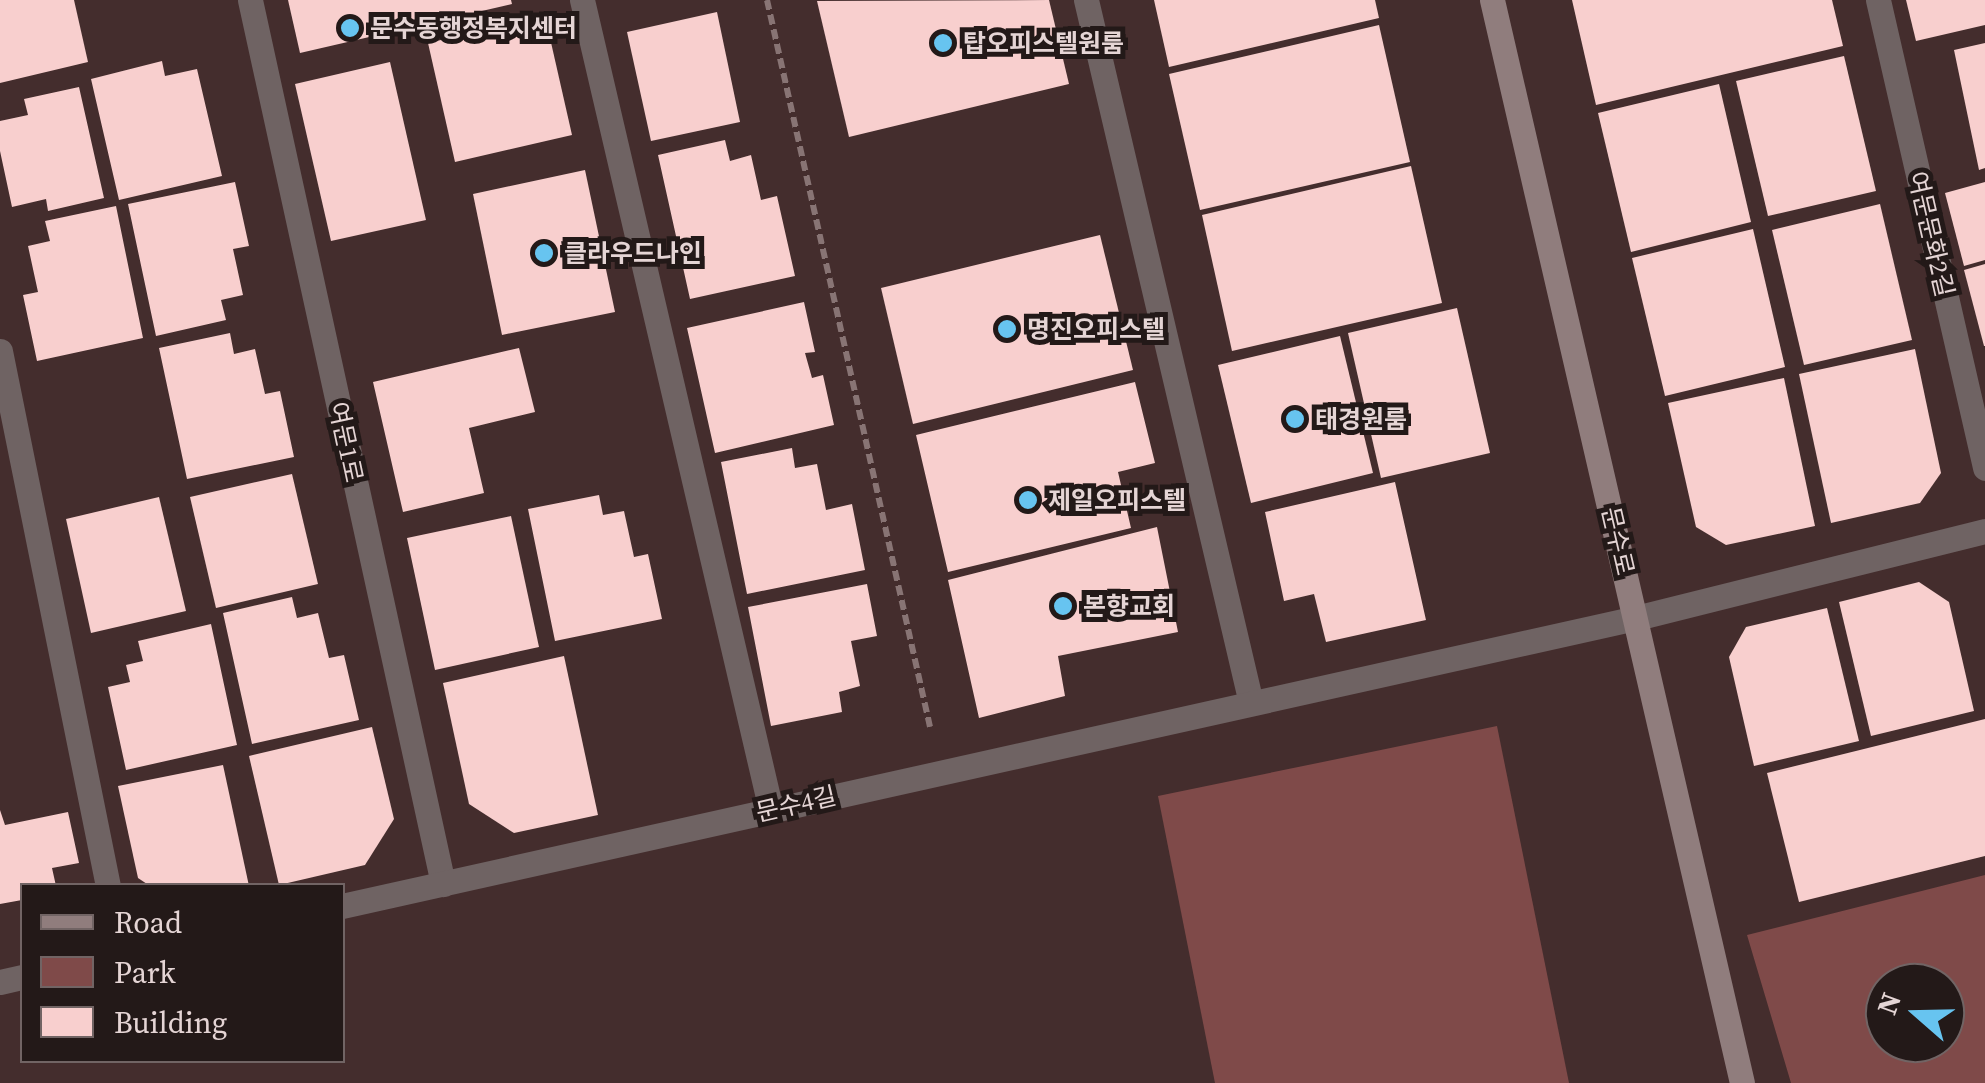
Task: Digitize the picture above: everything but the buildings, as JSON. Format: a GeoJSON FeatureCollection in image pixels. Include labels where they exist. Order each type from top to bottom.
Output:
{"type":"FeatureCollection","features":[{"type":"Feature","properties":{"kind":"street","name":"여문1로"},"geometry":{"type":"LineString","coordinates":[[250,0],[442,884]]}},
{"type":"Feature","properties":{"kind":"street"},"geometry":{"type":"LineString","coordinates":[[582,0],[770,810]]}},
{"type":"Feature","properties":{"kind":"street"},"geometry":{"type":"LineString","coordinates":[[1086,0],[1250,703]]}},
{"type":"Feature","properties":{"kind":"street","name":"문수로"},"geometry":{"type":"LineString","coordinates":[[1492,0],[1742,1083]]}},
{"type":"Feature","properties":{"kind":"street","name":"여문문화2길"},"geometry":{"type":"LineString","coordinates":[[1878,0],[1985,468]]}},
{"type":"Feature","properties":{"kind":"street"},"geometry":{"type":"LineString","coordinates":[[0,351],[107,883]]}},
{"type":"Feature","properties":{"kind":"street","name":"문수4길"},"geometry":{"type":"LineString","coordinates":[[345,905],[1636,618],[1985,532]]}},
{"type":"Feature","properties":{"kind":"path"},"geometry":{"type":"LineString","coordinates":[[767,0],[940,772]]}},
{"type":"Feature","properties":{"kind":"green space"},"geometry":{"type":"Polygon","coordinates":[[[1497,726],[1569,1083],[1215,1083],[1158,796],[1497,726]]]}},
{"type":"Feature","properties":{"kind":"green space"},"geometry":{"type":"Polygon","coordinates":[[[1985,875],[1985,1083],[1791,1083],[1747,935],[1985,875]]]}},
{"type":"Feature","properties":{"kind":"place","name":"문수동행정복지센터"},"geometry":{"type":"Point","coordinates":[350,28]}},
{"type":"Feature","properties":{"kind":"place","name":"탑오피스텔원룸"},"geometry":{"type":"Point","coordinates":[943,43]}},
{"type":"Feature","properties":{"kind":"place","name":"클라우드나인"},"geometry":{"type":"Point","coordinates":[544,253]}},
{"type":"Feature","properties":{"kind":"place","name":"명진오피스텔"},"geometry":{"type":"Point","coordinates":[1007,329]}},
{"type":"Feature","properties":{"kind":"place","name":"태경원룸"},"geometry":{"type":"Point","coordinates":[1295,419]}},
{"type":"Feature","properties":{"kind":"place","name":"제일오피스텔"},"geometry":{"type":"Point","coordinates":[1028,500]}},
{"type":"Feature","properties":{"kind":"place","name":"본향교회"},"geometry":{"type":"Point","coordinates":[1063,606]}}]}
